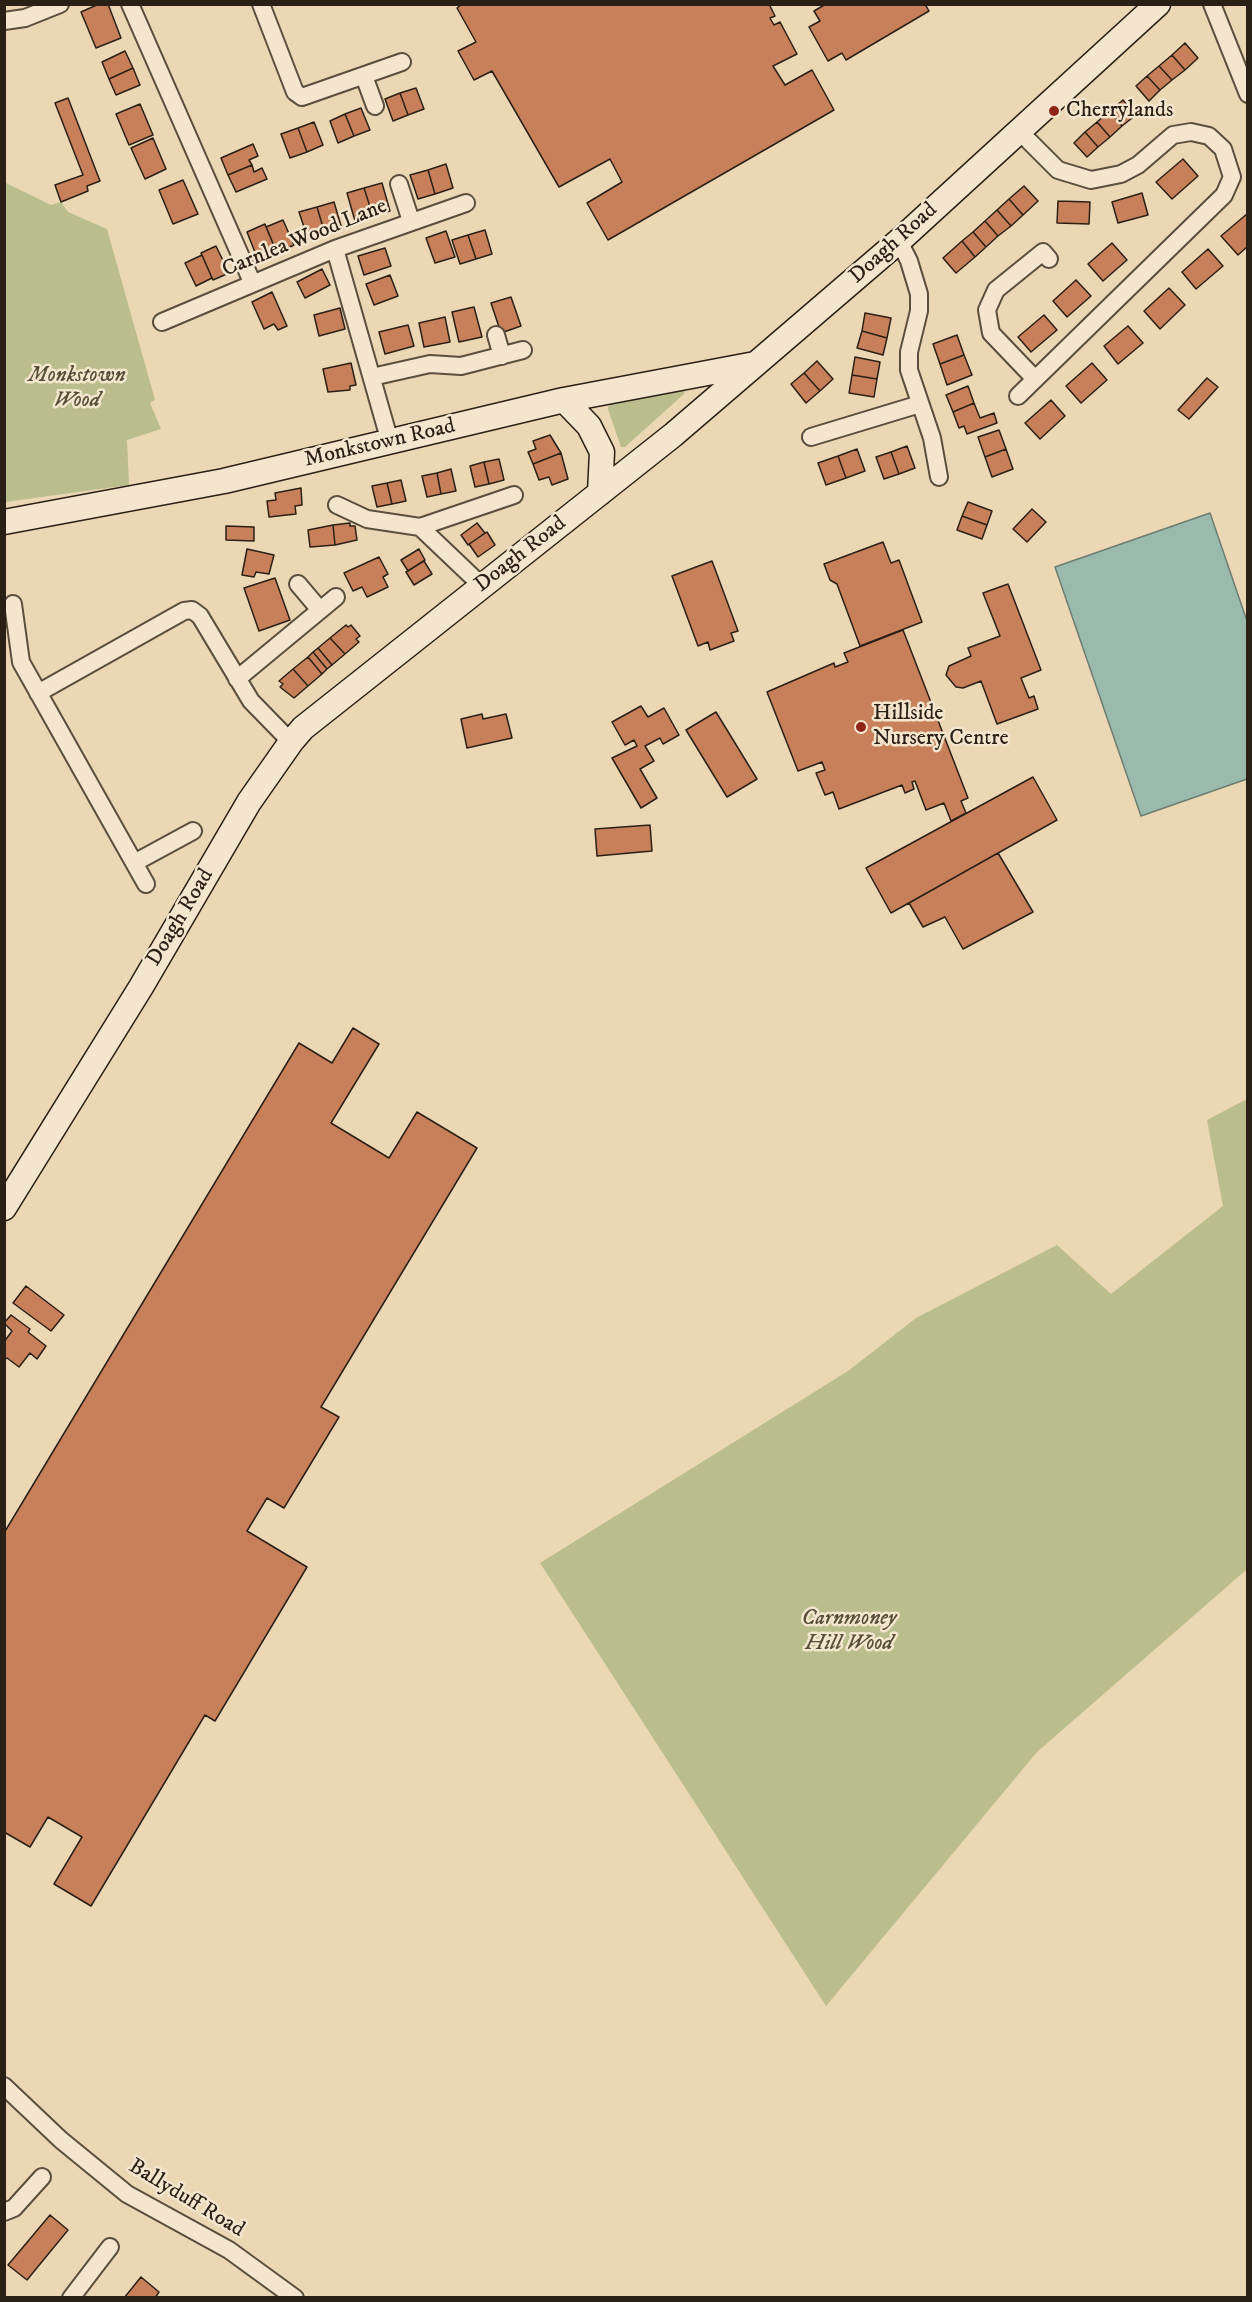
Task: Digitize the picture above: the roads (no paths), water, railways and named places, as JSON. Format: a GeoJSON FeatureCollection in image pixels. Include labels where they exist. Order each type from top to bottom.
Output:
{"type":"FeatureCollection","features":[{"type":"Feature","properties":{"kind":"main road","name":"Doagh Road"},"geometry":{"type":"LineString","coordinates":[[4,1208],[141,987],[249,802],[291,742],[329,707],[600,493],[755,364],[899,241],[1158,4]]}},
{"type":"Feature","properties":{"kind":"main road","name":"Monkstown Road"},"geometry":{"type":"LineString","coordinates":[[4,522],[224,481],[564,400],[755,364]]}},
{"type":"Feature","properties":{"kind":"main road"},"geometry":{"type":"LineString","coordinates":[[564,400],[589,426],[602,452],[600,493]]}},
{"type":"Feature","properties":{"kind":"street"},"geometry":{"type":"LineString","coordinates":[[4,21],[25,18],[60,4]]}},
{"type":"Feature","properties":{"kind":"street"},"geometry":{"type":"LineString","coordinates":[[129,4],[252,282]]}},
{"type":"Feature","properties":{"kind":"street"},"geometry":{"type":"LineString","coordinates":[[261,4],[295,92],[302,97],[402,62]]}},
{"type":"Feature","properties":{"kind":"street"},"geometry":{"type":"LineString","coordinates":[[1212,4],[1248,94]]}},
{"type":"Feature","properties":{"kind":"street"},"geometry":{"type":"LineString","coordinates":[[364,76],[375,106]]}},
{"type":"Feature","properties":{"kind":"street"},"geometry":{"type":"LineString","coordinates":[[1018,130],[1058,170],[1091,180],[1108,179],[1138,165],[1173,135],[1191,132],[1209,136],[1223,149],[1232,177],[1224,195],[1018,396]]}},
{"type":"Feature","properties":{"kind":"street"},"geometry":{"type":"LineString","coordinates":[[399,184],[411,221]]}},
{"type":"Feature","properties":{"kind":"street","name":"Carnlea Wood Lane"},"geometry":{"type":"LineString","coordinates":[[162,322],[252,282],[335,249],[466,203]]}},
{"type":"Feature","properties":{"kind":"street"},"geometry":{"type":"LineString","coordinates":[[899,241],[909,261],[919,294],[919,311],[909,352],[909,370],[932,438],[939,477]]}},
{"type":"Feature","properties":{"kind":"street"},"geometry":{"type":"LineString","coordinates":[[335,249],[390,442]]}},
{"type":"Feature","properties":{"kind":"street"},"geometry":{"type":"LineString","coordinates":[[1035,379],[991,333],[987,310],[996,290],[1042,252],[1049,259]]}},
{"type":"Feature","properties":{"kind":"street"},"geometry":{"type":"LineString","coordinates":[[496,335],[502,356]]}},
{"type":"Feature","properties":{"kind":"street"},"geometry":{"type":"LineString","coordinates":[[372,377],[430,364],[461,366],[523,350]]}},
{"type":"Feature","properties":{"kind":"street"},"geometry":{"type":"LineString","coordinates":[[811,437],[920,404]]}},
{"type":"Feature","properties":{"kind":"street"},"geometry":{"type":"LineString","coordinates":[[337,505],[367,519],[420,527],[514,495]]}},
{"type":"Feature","properties":{"kind":"street"},"geometry":{"type":"LineString","coordinates":[[420,527],[482,586]]}},
{"type":"Feature","properties":{"kind":"street"},"geometry":{"type":"LineString","coordinates":[[298,584],[320,610]]}},
{"type":"Feature","properties":{"kind":"street"},"geometry":{"type":"LineString","coordinates":[[237,679],[336,597]]}},
{"type":"Feature","properties":{"kind":"street"},"geometry":{"type":"LineString","coordinates":[[13,603],[21,662],[146,884]]}},
{"type":"Feature","properties":{"kind":"street"},"geometry":{"type":"LineString","coordinates":[[38,693],[184,611],[192,610],[200,616],[251,701],[291,742]]}},
{"type":"Feature","properties":{"kind":"street"},"geometry":{"type":"LineString","coordinates":[[134,863],[193,831]]}},
{"type":"Feature","properties":{"kind":"street","name":"Ballyduff Road"},"geometry":{"type":"LineString","coordinates":[[4,2086],[62,2140],[127,2194],[229,2250],[295,2298]]}},
{"type":"Feature","properties":{"kind":"street"},"geometry":{"type":"LineString","coordinates":[[4,2212],[14,2208],[42,2177]]}},
{"type":"Feature","properties":{"kind":"street"},"geometry":{"type":"LineString","coordinates":[[71,2298],[110,2247]]}},
{"type":"Feature","properties":{"kind":"place","name":"Cherrylands"},"geometry":{"type":"Point","coordinates":[1054,111]}},
{"type":"Feature","properties":{"kind":"place","name":"Hillside Nursery Centre"},"geometry":{"type":"Point","coordinates":[861,727]}},
{"type":"Feature","properties":{"kind":"park label","name":"Monkstown Wood"},"geometry":{"type":"Point","coordinates":[77,388]}},
{"type":"Feature","properties":{"kind":"park label","name":"Carnmoney Hill Wood"},"geometry":{"type":"Point","coordinates":[849,1632]}}]}
